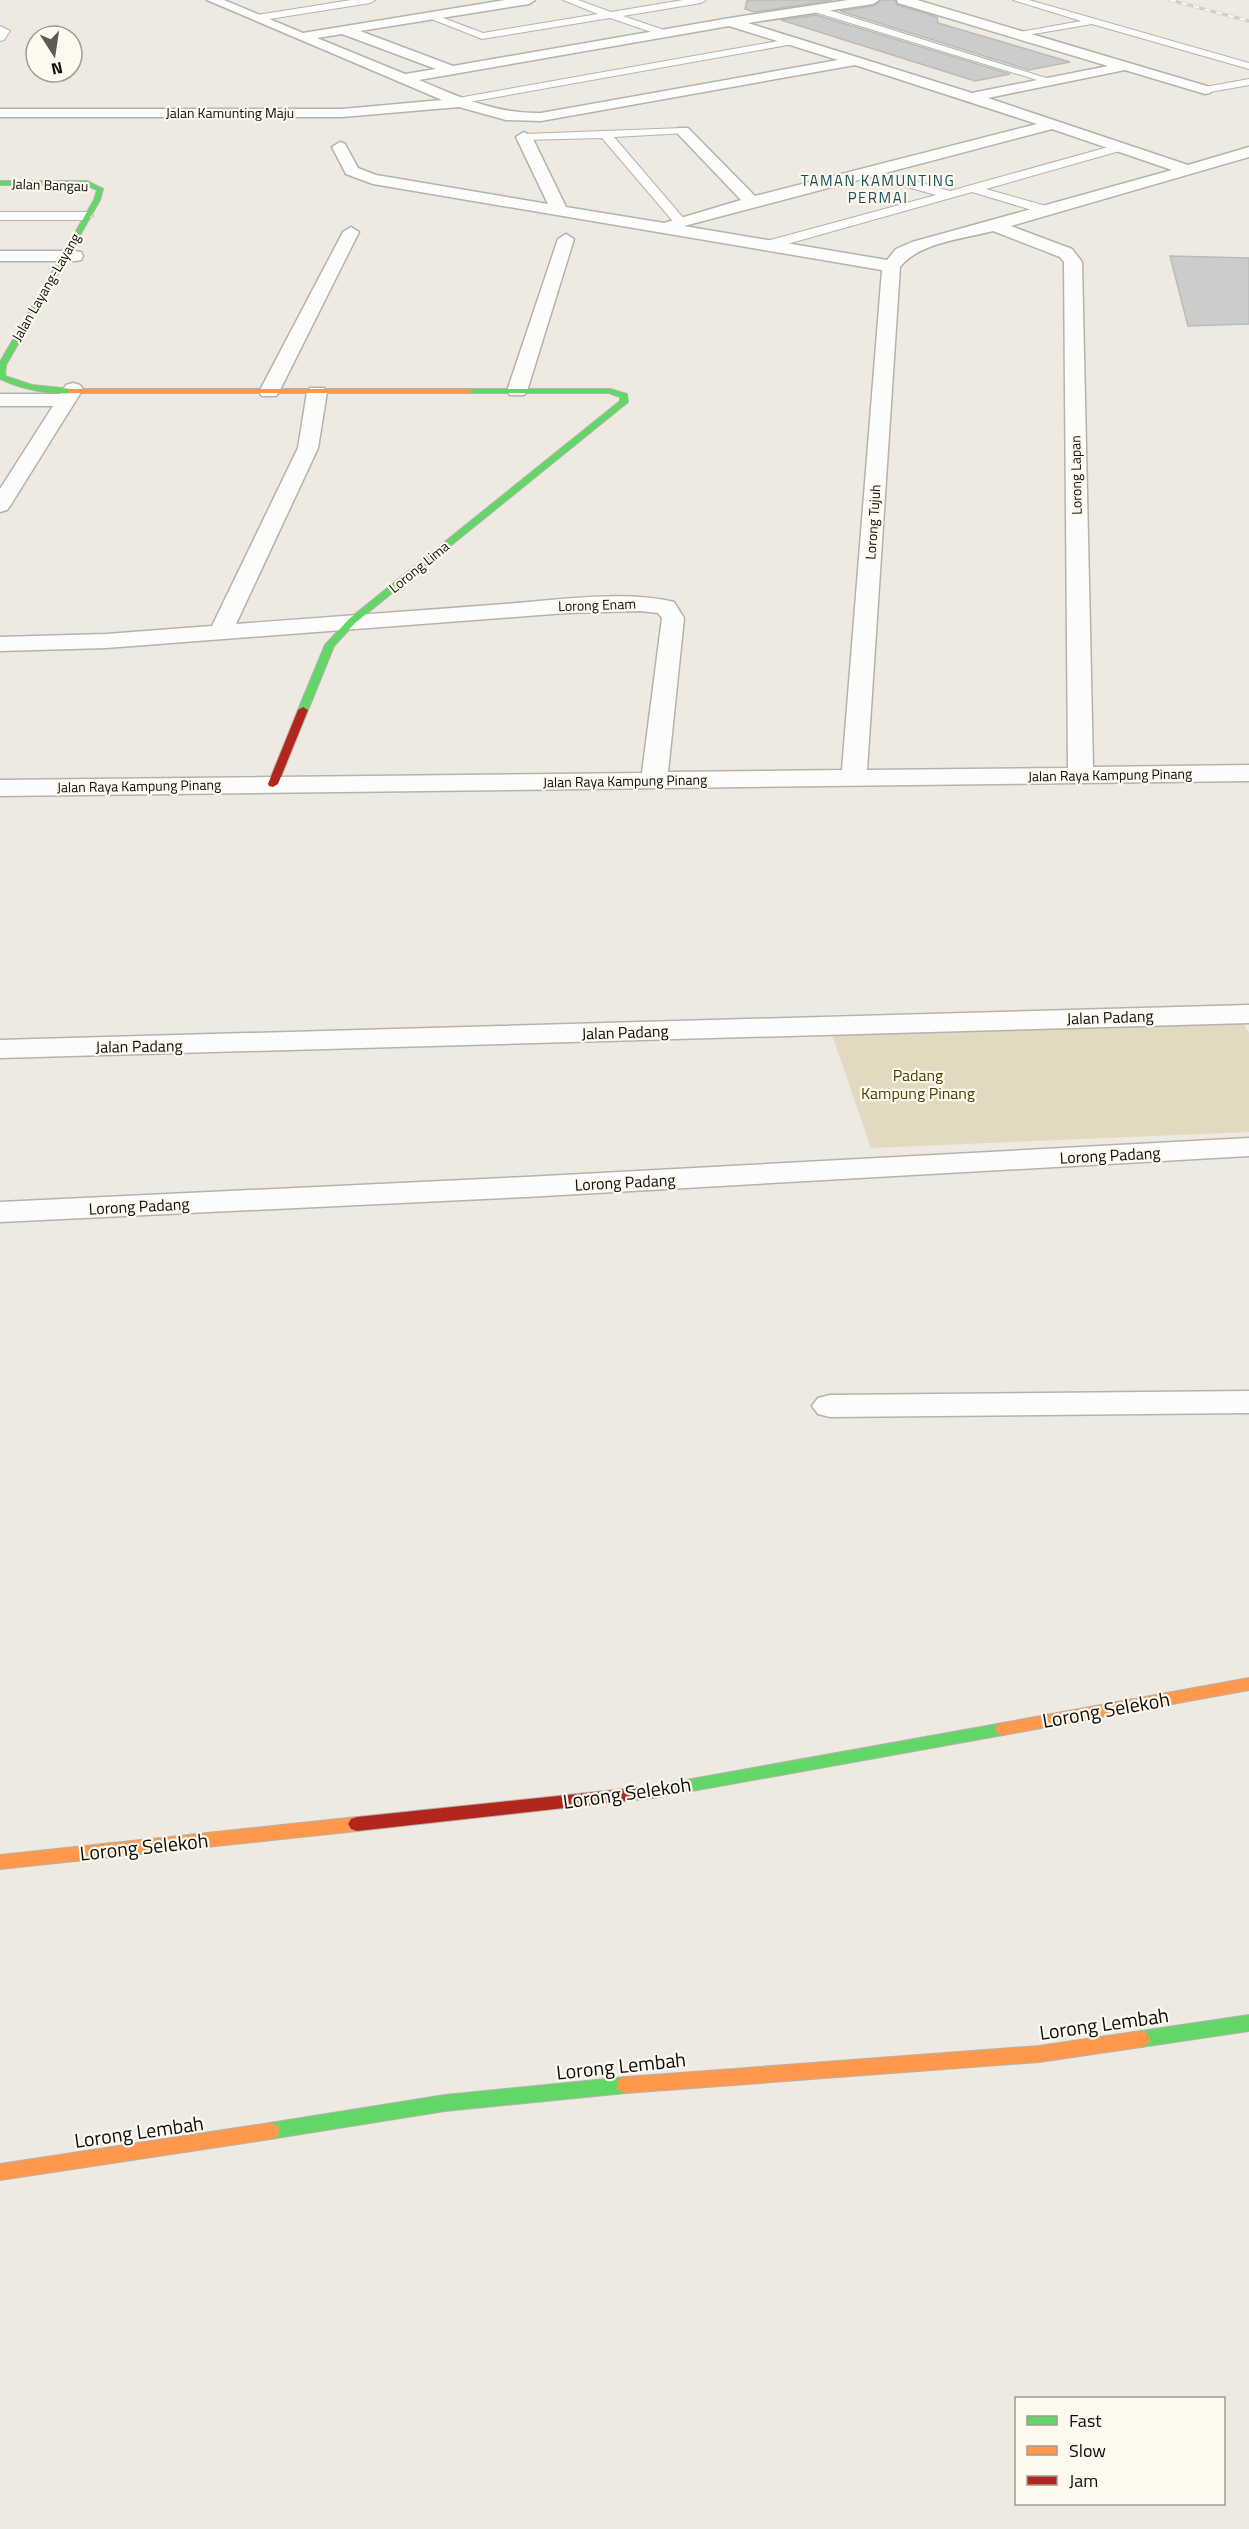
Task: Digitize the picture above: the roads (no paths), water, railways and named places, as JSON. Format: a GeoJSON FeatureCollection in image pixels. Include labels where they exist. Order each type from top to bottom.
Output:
{"type":"FeatureCollection","features":[{"type":"Feature","properties":{"kind":"street"},"geometry":{"type":"LineString","coordinates":[[213,0],[459,102],[493,115],[512,117],[554,116],[857,61]]}},
{"type":"Feature","properties":{"kind":"street"},"geometry":{"type":"LineString","coordinates":[[302,37],[529,0]]}},
{"type":"Feature","properties":{"kind":"street"},"geometry":{"type":"LineString","coordinates":[[403,79],[730,22],[873,0]]}},
{"type":"Feature","properties":{"kind":"street"},"geometry":{"type":"LineString","coordinates":[[903,0],[1205,90]]}},
{"type":"Feature","properties":{"kind":"street"},"geometry":{"type":"LineString","coordinates":[[730,22],[857,61],[1184,169]]}},
{"type":"Feature","properties":{"kind":"street"},"geometry":{"type":"LineString","coordinates":[[344,30],[451,70]]}},
{"type":"Feature","properties":{"kind":"street"},"geometry":{"type":"LineString","coordinates":[[970,98],[1124,66]]}},
{"type":"Feature","properties":{"kind":"street","name":"Jalan Kamunting Maju"},"geometry":{"type":"LineString","coordinates":[[0,113],[342,113],[398,110],[459,102]]}},
{"type":"Feature","properties":{"kind":"street"},"geometry":{"type":"LineString","coordinates":[[664,228],[752,202],[1052,125]]}},
{"type":"Feature","properties":{"kind":"street"},"geometry":{"type":"LineString","coordinates":[[683,131],[752,202]]}},
{"type":"Feature","properties":{"kind":"street"},"geometry":{"type":"LineString","coordinates":[[524,137],[560,211]]}},
{"type":"Feature","properties":{"kind":"street"},"geometry":{"type":"LineString","coordinates":[[340,147],[352,171],[373,179],[891,266],[902,253],[918,246],[1049,211],[1184,169],[1249,152]]}},
{"type":"Feature","properties":{"kind":"street","name":"Jalan Bangau"},"geometry":{"type":"LineString","coordinates":[[0,183],[87,183],[100,189]]}},
{"type":"Feature","properties":{"kind":"street","name":"Jalan Layang-Layang"},"geometry":{"type":"LineString","coordinates":[[5,392],[1,377],[2,365],[69,256],[97,200],[100,189]]}},
{"type":"Feature","properties":{"kind":"street","name":"Lorong Lapan"},"geometry":{"type":"LineString","coordinates":[[995,226],[1066,253],[1073,262],[1081,776]]}},
{"type":"Feature","properties":{"kind":"street"},"geometry":{"type":"LineString","coordinates":[[269,392],[351,232]]}},
{"type":"Feature","properties":{"kind":"street"},"geometry":{"type":"LineString","coordinates":[[5,392],[69,395],[517,391],[566,239]]}},
{"type":"Feature","properties":{"kind":"street"},"geometry":{"type":"LineString","coordinates":[[0,256],[69,256]]}},
{"type":"Feature","properties":{"kind":"street","name":"Lorong Tujuh"},"geometry":{"type":"LineString","coordinates":[[854,779],[891,266]]}},
{"type":"Feature","properties":{"kind":"street","name":"Lorong Lima"},"geometry":{"type":"LineString","coordinates":[[273,784],[330,645],[352,621],[624,402],[624,396],[610,391],[517,391]]}},
{"type":"Feature","properties":{"kind":"street"},"geometry":{"type":"LineString","coordinates":[[221,632],[308,448],[317,392]]}},
{"type":"Feature","properties":{"kind":"street"},"geometry":{"type":"LineString","coordinates":[[0,506],[69,395]]}},
{"type":"Feature","properties":{"kind":"street","name":"Lorong Enam"},"geometry":{"type":"LineString","coordinates":[[352,621],[566,606],[640,604],[666,607],[673,618],[654,781]]}},
{"type":"Feature","properties":{"kind":"street"},"geometry":{"type":"LineString","coordinates":[[0,644],[106,641],[352,621]]}},
{"type":"Feature","properties":{"kind":"street","name":"Jalan Raya Kampung Pinang"},"geometry":{"type":"LineString","coordinates":[[0,788],[1249,773]]}},
{"type":"Feature","properties":{"kind":"street","name":"Jalan Padang"},"geometry":{"type":"LineString","coordinates":[[0,1049],[1245,1020]]}},
{"type":"Feature","properties":{"kind":"street","name":"Lorong Padang"},"geometry":{"type":"LineString","coordinates":[[0,1212],[526,1187],[1249,1147]]}},
{"type":"Feature","properties":{"kind":"street"},"geometry":{"type":"LineString","coordinates":[[830,1406],[1249,1402]]}},
{"type":"Feature","properties":{"kind":"street","name":"Lorong Selekoh"},"geometry":{"type":"LineString","coordinates":[[0,1862],[636,1795],[1249,1684]]}},
{"type":"Feature","properties":{"kind":"street","name":"Lorong Lembah"},"geometry":{"type":"LineString","coordinates":[[0,2172],[161,2149],[445,2103],[701,2078],[1039,2054],[1249,2023]]}},
{"type":"Feature","properties":{"kind":"lane"},"geometry":{"type":"LineString","coordinates":[[257,18],[370,0]]}},
{"type":"Feature","properties":{"kind":"lane"},"geometry":{"type":"LineString","coordinates":[[568,0],[666,34]]}},
{"type":"Feature","properties":{"kind":"lane"},"geometry":{"type":"LineString","coordinates":[[429,16],[482,36],[701,0]]}},
{"type":"Feature","properties":{"kind":"lane"},"geometry":{"type":"LineString","coordinates":[[1018,0],[1249,66]]}},
{"type":"Feature","properties":{"kind":"lane"},"geometry":{"type":"LineString","coordinates":[[814,9],[1050,81]]}},
{"type":"Feature","properties":{"kind":"lane"},"geometry":{"type":"LineString","coordinates":[[1020,35],[1094,21]]}},
{"type":"Feature","properties":{"kind":"lane"},"geometry":{"type":"LineString","coordinates":[[0,29],[5,31],[0,38]]}},
{"type":"Feature","properties":{"kind":"lane"},"geometry":{"type":"LineString","coordinates":[[459,102],[795,41]]}},
{"type":"Feature","properties":{"kind":"lane"},"geometry":{"type":"LineString","coordinates":[[1205,90],[1249,82]]}},
{"type":"Feature","properties":{"kind":"lane"},"geometry":{"type":"LineString","coordinates":[[524,137],[683,131]]}},
{"type":"Feature","properties":{"kind":"lane"},"geometry":{"type":"LineString","coordinates":[[604,133],[681,223]]}},
{"type":"Feature","properties":{"kind":"lane"},"geometry":{"type":"LineString","coordinates":[[768,245],[1119,147]]}},
{"type":"Feature","properties":{"kind":"lane"},"geometry":{"type":"LineString","coordinates":[[868,172],[948,194]]}},
{"type":"Feature","properties":{"kind":"lane"},"geometry":{"type":"LineString","coordinates":[[970,188],[1049,211]]}},
{"type":"Feature","properties":{"kind":"lane"},"geometry":{"type":"LineString","coordinates":[[0,216],[87,216]]}},
{"type":"Feature","properties":{"kind":"railway"},"geometry":{"type":"LineString","coordinates":[[1170,0],[1249,21]]}},
{"type":"Feature","properties":{"kind":"district","name":"TAMAN KAMUNTING PERMAI"},"geometry":{"type":"Point","coordinates":[878,190]}},
{"type":"Feature","properties":{"kind":"park label","name":"Padang Kampung Pinang"},"geometry":{"type":"Point","coordinates":[918,1084]}}]}
